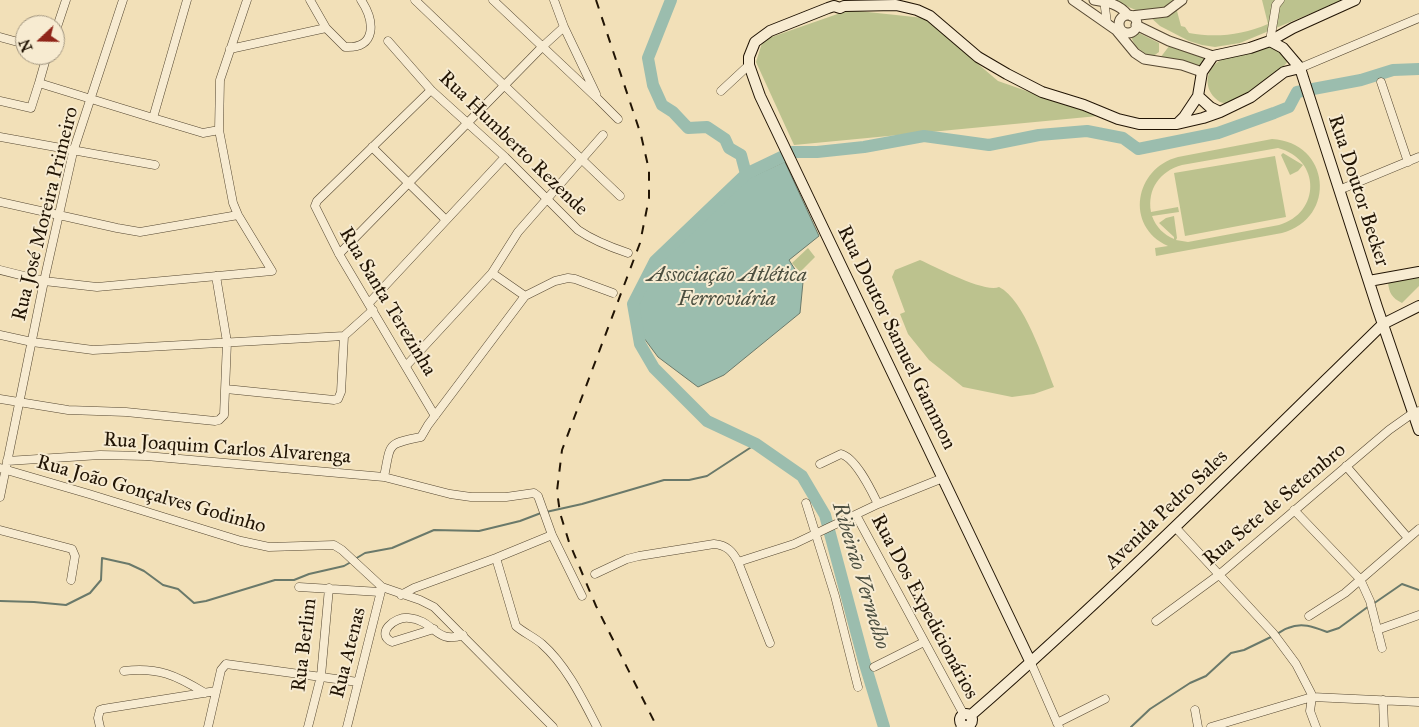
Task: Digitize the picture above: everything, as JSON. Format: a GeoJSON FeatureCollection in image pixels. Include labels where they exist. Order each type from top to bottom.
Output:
{"type":"FeatureCollection","features":[{"type":"Feature","properties":{"kind":"main road"},"geometry":{"type":"LineString","coordinates":[[1177,124],[1198,96],[1202,72],[1214,56],[1250,48],[1270,41],[1287,31],[1355,0]]}},
{"type":"Feature","properties":{"kind":"main road"},"geometry":{"type":"LineString","coordinates":[[749,65],[755,42],[761,36],[786,24],[839,3],[896,5],[917,10],[930,16],[978,57],[1042,92],[1084,105],[1118,119],[1149,125],[1177,124],[1220,112],[1250,96],[1284,72],[1300,68],[1283,48],[1270,41]]}},
{"type":"Feature","properties":{"kind":"main road"},"geometry":{"type":"LineString","coordinates":[[1283,48],[1287,31]]}},
{"type":"Feature","properties":{"kind":"main road"},"geometry":{"type":"LineString","coordinates":[[1284,72],[1291,57]]}},
{"type":"Feature","properties":{"kind":"main road","name":"Rua Doutor Samuel Gammon"},"geometry":{"type":"LineString","coordinates":[[749,65],[760,96],[794,169],[846,274],[1030,664]]}},
{"type":"Feature","properties":{"kind":"main road","name":"Rua Doutor Becker"},"geometry":{"type":"LineString","coordinates":[[1300,68],[1383,324],[1416,412],[1419,430]]}},
{"type":"Feature","properties":{"kind":"main road"},"geometry":{"type":"LineString","coordinates":[[1198,96],[1210,107],[1220,112]]}},
{"type":"Feature","properties":{"kind":"main road"},"geometry":{"type":"LineString","coordinates":[[1369,282],[1419,272]]}},
{"type":"Feature","properties":{"kind":"main road","name":"Avenida Pedro Sales"},"geometry":{"type":"LineString","coordinates":[[966,723],[1176,526],[1383,324],[1418,304]]}},
{"type":"Feature","properties":{"kind":"street"},"geometry":{"type":"LineString","coordinates":[[61,15],[66,0]]}},
{"type":"Feature","properties":{"kind":"street","name":"Rua José Moreira Primeiro"},"geometry":{"type":"LineString","coordinates":[[0,498],[4,466],[73,152],[123,0]]}},
{"type":"Feature","properties":{"kind":"street"},"geometry":{"type":"LineString","coordinates":[[153,118],[187,0]]}},
{"type":"Feature","properties":{"kind":"street"},"geometry":{"type":"LineString","coordinates":[[0,270],[44,281],[97,287],[272,271],[238,215],[233,203],[219,130],[220,80],[247,0]]}},
{"type":"Feature","properties":{"kind":"street"},"geometry":{"type":"LineString","coordinates":[[310,0],[326,28],[345,47],[356,48],[364,44],[370,36],[371,28],[368,10],[361,0]]}},
{"type":"Feature","properties":{"kind":"street"},"geometry":{"type":"LineString","coordinates":[[415,0],[620,196]]}},
{"type":"Feature","properties":{"kind":"street"},"geometry":{"type":"LineString","coordinates":[[493,0],[618,119]]}},
{"type":"Feature","properties":{"kind":"street"},"geometry":{"type":"LineString","coordinates":[[554,0],[564,27],[598,99]]}},
{"type":"Feature","properties":{"kind":"street"},"geometry":{"type":"LineString","coordinates":[[1073,0],[1118,30],[1128,33],[1135,29],[1136,21],[1122,8],[1105,1],[1094,0]]}},
{"type":"Feature","properties":{"kind":"street"},"geometry":{"type":"LineString","coordinates":[[1182,0],[1160,13],[1125,16],[1120,20],[1118,30],[1135,54],[1144,59],[1182,65],[1202,72]]}},
{"type":"Feature","properties":{"kind":"street"},"geometry":{"type":"LineString","coordinates":[[1270,41],[1276,4],[1280,0]]}},
{"type":"Feature","properties":{"kind":"street"},"geometry":{"type":"LineString","coordinates":[[1105,1],[1107,23]]}},
{"type":"Feature","properties":{"kind":"street"},"geometry":{"type":"LineString","coordinates":[[1300,68],[1419,18]]}},
{"type":"Feature","properties":{"kind":"street"},"geometry":{"type":"LineString","coordinates":[[1136,25],[1169,41],[1214,56]]}},
{"type":"Feature","properties":{"kind":"street"},"geometry":{"type":"LineString","coordinates":[[339,254],[542,47],[564,27]]}},
{"type":"Feature","properties":{"kind":"street"},"geometry":{"type":"LineString","coordinates":[[230,49],[326,28]]}},
{"type":"Feature","properties":{"kind":"street"},"geometry":{"type":"LineString","coordinates":[[0,37],[15,41]]}},
{"type":"Feature","properties":{"kind":"street","name":"Rua Humberto Rezende"},"geometry":{"type":"LineString","coordinates":[[388,41],[431,90],[505,157],[578,230],[607,246],[628,253]]}},
{"type":"Feature","properties":{"kind":"street"},"geometry":{"type":"LineString","coordinates":[[0,101],[31,108],[45,65]]}},
{"type":"Feature","properties":{"kind":"street"},"geometry":{"type":"LineString","coordinates":[[721,91],[749,65]]}},
{"type":"Feature","properties":{"kind":"street"},"geometry":{"type":"LineString","coordinates":[[1381,82],[1408,162]]}},
{"type":"Feature","properties":{"kind":"street"},"geometry":{"type":"LineString","coordinates":[[39,83],[203,133],[219,130]]}},
{"type":"Feature","properties":{"kind":"street"},"geometry":{"type":"LineString","coordinates":[[431,90],[372,147],[446,220]]}},
{"type":"Feature","properties":{"kind":"street"},"geometry":{"type":"LineString","coordinates":[[406,366],[492,273],[518,232],[603,135]]}},
{"type":"Feature","properties":{"kind":"street"},"geometry":{"type":"LineString","coordinates":[[0,137],[73,152],[155,165]]}},
{"type":"Feature","properties":{"kind":"street","name":"Rua Santa Terezinha"},"geometry":{"type":"LineString","coordinates":[[372,147],[315,204],[316,212],[435,416]]}},
{"type":"Feature","properties":{"kind":"street"},"geometry":{"type":"LineString","coordinates":[[226,389],[338,399],[341,392],[344,336],[446,220],[505,157]]}},
{"type":"Feature","properties":{"kind":"street"},"geometry":{"type":"LineString","coordinates":[[1339,190],[1419,157]]}},
{"type":"Feature","properties":{"kind":"street"},"geometry":{"type":"LineString","coordinates":[[0,202],[140,232],[238,215]]}},
{"type":"Feature","properties":{"kind":"street"},"geometry":{"type":"LineString","coordinates":[[492,273],[525,296]]}},
{"type":"Feature","properties":{"kind":"street"},"geometry":{"type":"LineString","coordinates":[[0,399],[84,412],[126,412],[219,420],[224,415],[227,342],[216,276]]}},
{"type":"Feature","properties":{"kind":"street"},"geometry":{"type":"LineString","coordinates":[[384,477],[393,444],[398,441],[421,436],[525,296],[555,281],[568,278],[612,293]]}},
{"type":"Feature","properties":{"kind":"street"},"geometry":{"type":"LineString","coordinates":[[0,335],[32,342],[93,350],[344,336]]}},
{"type":"Feature","properties":{"kind":"street","name":"Rua Sete de Setembro"},"geometry":{"type":"LineString","coordinates":[[1156,621],[1220,574],[1389,430],[1416,412]]}},
{"type":"Feature","properties":{"kind":"street"},"geometry":{"type":"LineString","coordinates":[[820,464],[841,454],[846,456],[856,466],[878,504]]}},
{"type":"Feature","properties":{"kind":"street","name":"Rua Joaquim Carlos Alvarenga"},"geometry":{"type":"LineString","coordinates":[[4,466],[100,455],[146,456],[384,477],[450,494],[471,497],[506,497],[534,493],[539,500],[552,535]]}},
{"type":"Feature","properties":{"kind":"street","name":"Rua João Gonçalves Godinho"},"geometry":{"type":"LineString","coordinates":[[4,466],[241,542],[269,547],[334,545],[342,550],[381,590],[420,600],[434,607],[548,725]]}},
{"type":"Feature","properties":{"kind":"street"},"geometry":{"type":"LineString","coordinates":[[1346,466],[1408,538]]}},
{"type":"Feature","properties":{"kind":"street"},"geometry":{"type":"LineString","coordinates":[[738,562],[818,534],[878,504],[943,478]]}},
{"type":"Feature","properties":{"kind":"street"},"geometry":{"type":"LineString","coordinates":[[806,503],[818,534],[858,687]]}},
{"type":"Feature","properties":{"kind":"street"},"geometry":{"type":"LineString","coordinates":[[1294,510],[1360,579],[1370,601],[1382,648]]}},
{"type":"Feature","properties":{"kind":"street","name":"Rua Dos Expedicionários"},"geometry":{"type":"LineString","coordinates":[[856,514],[966,723]]}},
{"type":"Feature","properties":{"kind":"street"},"geometry":{"type":"LineString","coordinates":[[1176,526],[1286,649],[1305,680],[1312,698],[1310,711],[1316,727]]}},
{"type":"Feature","properties":{"kind":"street"},"geometry":{"type":"LineString","coordinates":[[1309,616],[1345,594],[1419,529]]}},
{"type":"Feature","properties":{"kind":"street"},"geometry":{"type":"LineString","coordinates":[[0,530],[74,550],[71,580]]}},
{"type":"Feature","properties":{"kind":"street"},"geometry":{"type":"LineString","coordinates":[[401,595],[414,588],[552,535],[582,596]]}},
{"type":"Feature","properties":{"kind":"street"},"geometry":{"type":"LineString","coordinates":[[595,574],[633,558],[714,544],[725,545],[738,562],[770,643]]}},
{"type":"Feature","properties":{"kind":"street"},"geometry":{"type":"LineString","coordinates":[[496,558],[516,626],[540,642],[553,655],[578,692],[597,727]]}},
{"type":"Feature","properties":{"kind":"street"},"geometry":{"type":"LineString","coordinates":[[299,587],[329,588]]}},
{"type":"Feature","properties":{"kind":"street","name":"Rua Berlim"},"geometry":{"type":"LineString","coordinates":[[308,727],[321,676],[329,588],[381,590]]}},
{"type":"Feature","properties":{"kind":"street","name":"Rua Atenas"},"geometry":{"type":"LineString","coordinates":[[347,727],[381,590]]}},
{"type":"Feature","properties":{"kind":"street"},"geometry":{"type":"LineString","coordinates":[[1377,630],[1419,615]]}},
{"type":"Feature","properties":{"kind":"street"},"geometry":{"type":"LineString","coordinates":[[434,629],[392,642],[388,640],[386,634],[388,627],[393,621],[402,617],[420,620],[434,629],[444,637],[449,639],[463,635]]}},
{"type":"Feature","properties":{"kind":"street"},"geometry":{"type":"LineString","coordinates":[[874,667],[924,642]]}},
{"type":"Feature","properties":{"kind":"street"},"geometry":{"type":"LineString","coordinates":[[208,727],[221,670],[225,664],[358,682]]}},
{"type":"Feature","properties":{"kind":"street","name":"Rua Doutor Samuel Gammon"},"geometry":{"type":"LineString","coordinates":[[1030,664],[1058,725]]}},
{"type":"Feature","properties":{"kind":"street"},"geometry":{"type":"LineString","coordinates":[[124,671],[144,669],[160,671],[174,675],[205,693]]}},
{"type":"Feature","properties":{"kind":"street"},"geometry":{"type":"LineString","coordinates":[[100,727],[98,715],[100,710],[103,709],[216,691]]}},
{"type":"Feature","properties":{"kind":"street"},"geometry":{"type":"LineString","coordinates":[[1211,727],[1312,698],[1419,702]]}},
{"type":"Feature","properties":{"kind":"street"},"geometry":{"type":"LineString","coordinates":[[1058,725],[1105,699]]}},
{"type":"Feature","properties":{"kind":"street"},"geometry":{"type":"LineString","coordinates":[[1383,700],[1384,727]]}},
{"type":"Feature","properties":{"kind":"street"},"geometry":{"type":"LineString","coordinates":[[1195,710],[1198,727]]}},
{"type":"Feature","properties":{"kind":"green space"},"geometry":{"type":"Polygon","coordinates":[[[1113,0],[1181,0],[1177,11],[1181,26],[1185,27],[1189,33],[1219,35],[1248,31],[1268,24],[1262,0],[1343,0],[1240,43],[1215,47],[1189,41],[1160,26],[1149,16],[1113,0]]]}},
{"type":"Feature","properties":{"kind":"green space"},"geometry":{"type":"Polygon","coordinates":[[[849,10],[924,18],[998,81],[1098,116],[794,145],[756,62],[763,40],[849,10]]]}},
{"type":"Feature","properties":{"kind":"green space"},"geometry":{"type":"Polygon","coordinates":[[[1139,33],[1159,43],[1159,52],[1152,57],[1139,49],[1131,36],[1139,33]]]}},
{"type":"Feature","properties":{"kind":"green space"},"geometry":{"type":"Polygon","coordinates":[[[1170,45],[1208,58],[1202,68],[1160,58],[1170,45]]]}},
{"type":"Feature","properties":{"kind":"green space"},"geometry":{"type":"Polygon","coordinates":[[[1279,45],[1288,61],[1277,73],[1249,93],[1232,102],[1222,103],[1215,98],[1209,88],[1208,77],[1209,72],[1216,63],[1232,55],[1279,45]]]}},
{"type":"Feature","properties":{"kind":"green space"},"geometry":{"type":"Polygon","coordinates":[[[1272,139],[1291,143],[1306,153],[1315,166],[1320,182],[1319,197],[1312,212],[1300,225],[1282,233],[1156,256],[1155,248],[1168,246],[1154,237],[1145,225],[1140,212],[1140,198],[1144,185],[1152,173],[1163,163],[1178,157],[1272,139]],[[1278,148],[1174,168],[1161,176],[1157,182],[1153,189],[1150,204],[1151,212],[1178,207],[1179,212],[1152,216],[1161,230],[1174,239],[1159,223],[1166,218],[1174,216],[1176,240],[1188,242],[1279,225],[1293,219],[1303,209],[1308,198],[1310,186],[1308,174],[1302,163],[1292,154],[1278,148]]]}},
{"type":"Feature","properties":{"kind":"green space"},"geometry":{"type":"Polygon","coordinates":[[[1283,153],[1303,165],[1298,171],[1290,175],[1281,155],[1283,153]]]}},
{"type":"Feature","properties":{"kind":"green space"},"geometry":{"type":"Polygon","coordinates":[[[1275,156],[1286,217],[1185,236],[1174,173],[1275,156]]]}},
{"type":"Feature","properties":{"kind":"green space"},"geometry":{"type":"Polygon","coordinates":[[[808,248],[815,257],[800,272],[792,263],[808,248]]]}},
{"type":"Feature","properties":{"kind":"green space"},"geometry":{"type":"Polygon","coordinates":[[[920,260],[972,283],[992,288],[999,287],[1008,294],[1025,317],[1054,387],[1034,394],[1012,397],[963,387],[929,360],[908,334],[900,314],[905,312],[892,277],[895,270],[920,260]]]}},
{"type":"Feature","properties":{"kind":"green space"},"geometry":{"type":"Polygon","coordinates":[[[1419,277],[1419,286],[1402,303],[1392,295],[1388,282],[1419,277]]]}},
{"type":"Feature","properties":{"kind":"water","name":"Associação Atlética Ferroviária"},"geometry":{"type":"Polygon","coordinates":[[[785,162],[819,236],[789,260],[803,282],[800,313],[724,375],[698,387],[658,357],[641,334],[637,304],[653,269],[743,181],[785,162]]]}},
{"type":"Feature","properties":{"kind":"waterway","name":"Ribeirão Vermelho"},"geometry":{"type":"LineString","coordinates":[[671,0],[648,58],[653,85],[662,105],[673,112],[688,128],[707,127],[725,139],[729,148],[741,155],[746,174],[655,261],[633,304],[640,344],[654,368],[707,421],[756,444],[802,476],[825,515],[864,661],[884,727]]}},
{"type":"Feature","properties":{"kind":"waterway","name":"Ribeirão Vermelho"},"geometry":{"type":"LineString","coordinates":[[746,174],[792,152],[817,152],[864,147],[924,136],[989,145],[1039,135],[1087,131],[1123,138],[1138,149],[1218,133],[1274,113],[1289,107],[1297,92],[1361,80],[1393,70],[1419,69]]}},
{"type":"Feature","properties":{"kind":"waterway"},"geometry":{"type":"LineString","coordinates":[[546,512],[582,504],[664,480],[689,480],[707,476],[756,444]]}},
{"type":"Feature","properties":{"kind":"waterway"},"geometry":{"type":"LineString","coordinates":[[355,559],[365,553],[392,548],[434,530],[479,531],[520,521],[541,513]]}},
{"type":"Feature","properties":{"kind":"waterway"},"geometry":{"type":"LineString","coordinates":[[0,601],[66,605],[90,593],[101,580],[102,558],[129,564],[144,571],[163,585],[178,589],[194,603],[275,580],[294,580],[309,574],[344,566],[351,562]]}},
{"type":"Feature","properties":{"kind":"waterway"},"geometry":{"type":"LineString","coordinates":[[1373,604],[1402,584],[1419,590]]}},
{"type":"Feature","properties":{"kind":"waterway"},"geometry":{"type":"LineString","coordinates":[[1277,634],[1287,628],[1298,625],[1313,627],[1327,632],[1339,628],[1369,606]]}},
{"type":"Feature","properties":{"kind":"waterway"},"geometry":{"type":"LineString","coordinates":[[1131,727],[1150,709],[1190,683],[1206,676],[1231,653],[1244,650],[1273,636]]}},
{"type":"Feature","properties":{"kind":"railway"},"geometry":{"type":"LineString","coordinates":[[596,0],[641,135],[649,170],[649,198],[640,243],[562,450],[557,491],[560,513],[569,542],[596,606],[657,727]]}}]}
